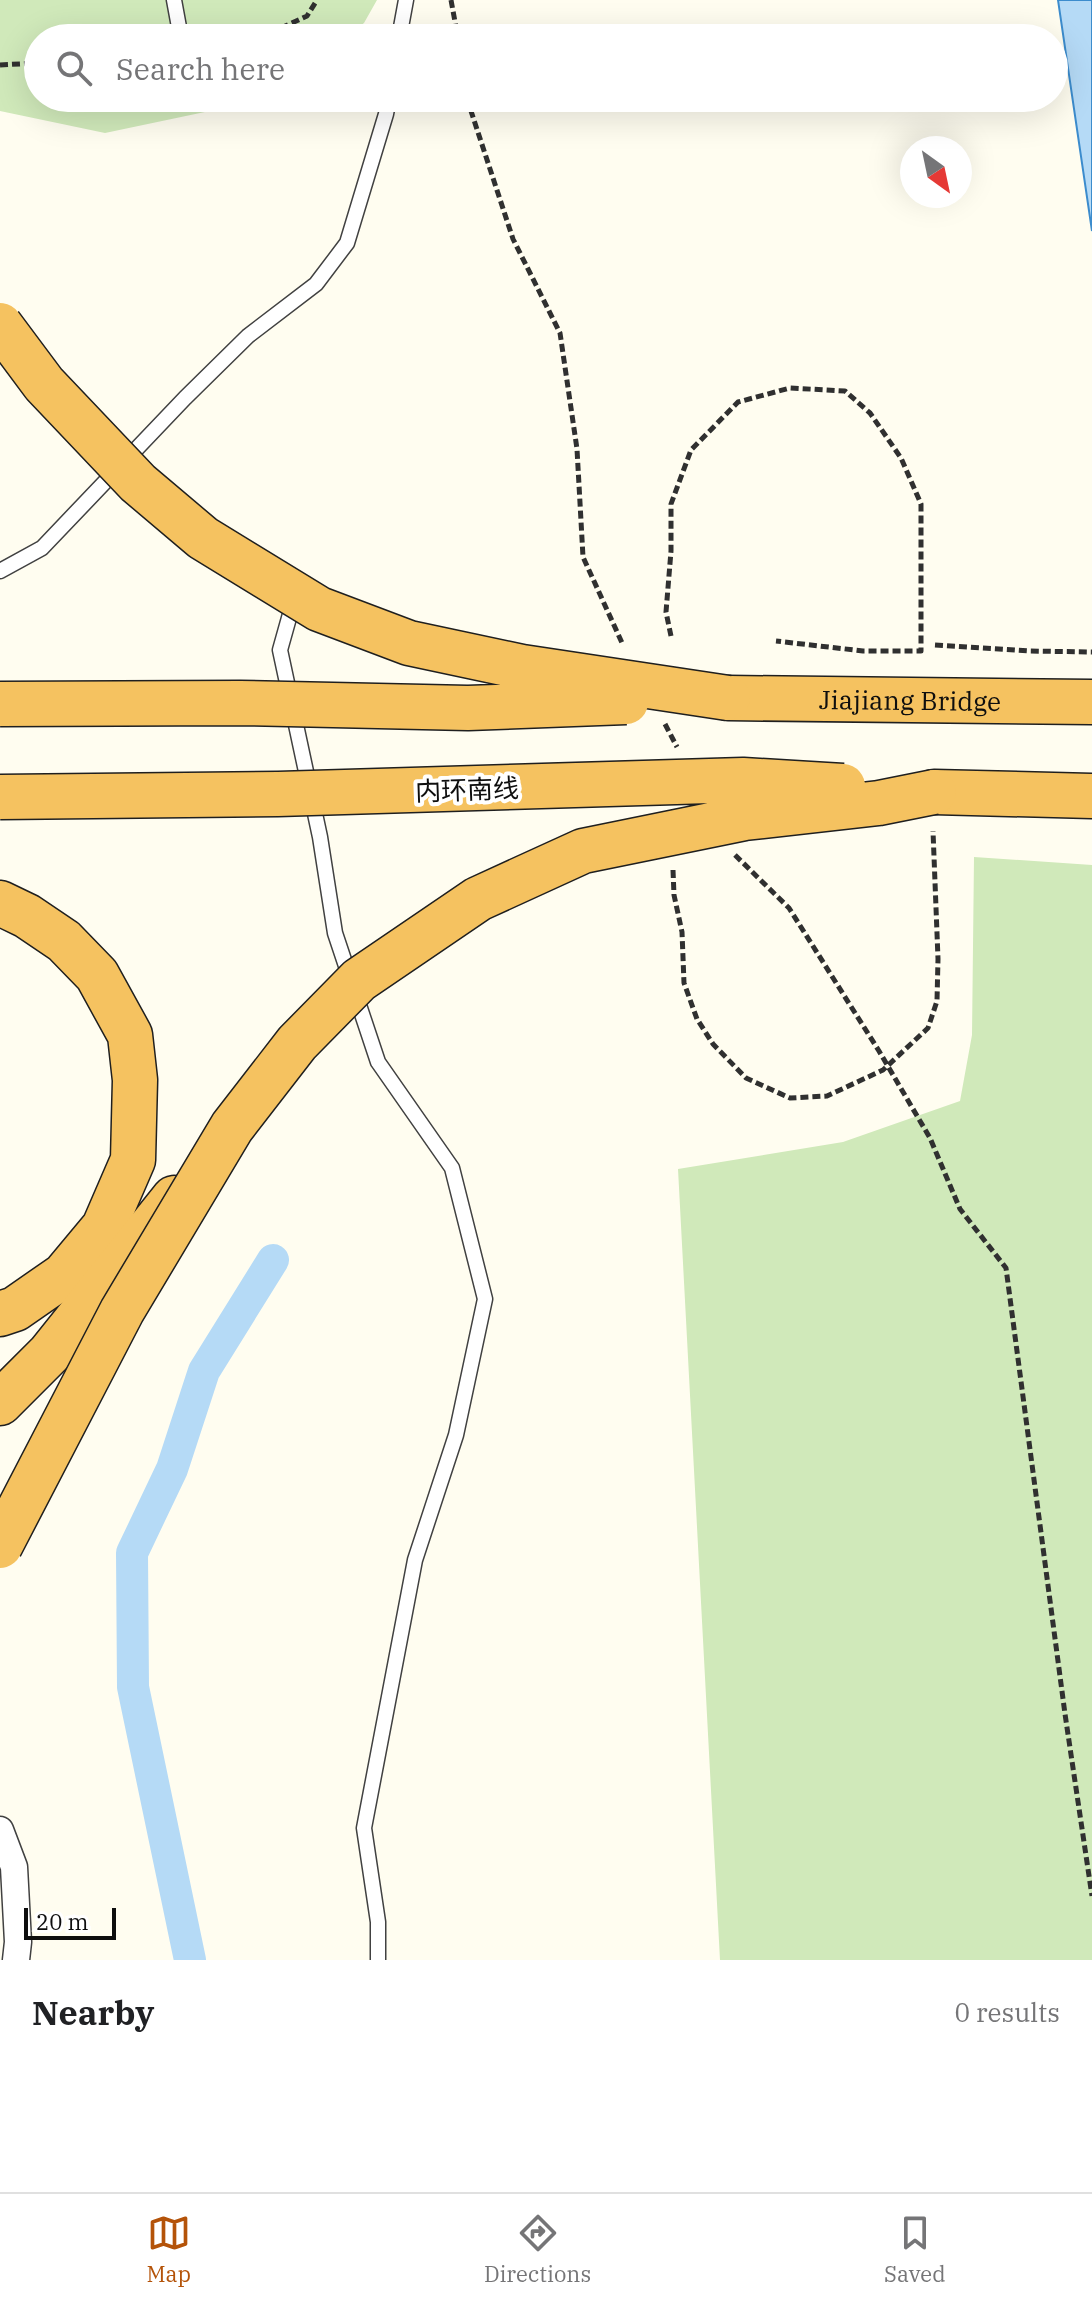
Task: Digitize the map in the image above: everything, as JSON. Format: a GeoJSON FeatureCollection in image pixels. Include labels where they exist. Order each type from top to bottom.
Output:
{"type":"FeatureCollection","features":[{"type":"Feature","properties":{"kind":"highway"},"geometry":{"type":"LineString","coordinates":[[0,325],[44,384],[138,483],[203,538],[319,609],[409,643],[522,667],[728,698]]}},
{"type":"Feature","properties":{"kind":"highway"},"geometry":{"type":"LineString","coordinates":[[0,704],[240,703],[468,708],[728,698]]}},
{"type":"Feature","properties":{"kind":"highway","name":"Jiajiang Bridge"},"geometry":{"type":"LineString","coordinates":[[728,698],[1092,702]]}},
{"type":"Feature","properties":{"kind":"highway","name":"内环南线"},"geometry":{"type":"LineString","coordinates":[[0,797],[278,794],[743,780],[934,792]]}},
{"type":"Feature","properties":{"kind":"highway"},"geometry":{"type":"LineString","coordinates":[[0,1403],[50,1353],[297,1043],[359,980],[478,899],[583,851],[745,818],[879,803],[934,792],[1092,796]]}},
{"type":"Feature","properties":{"kind":"highway"},"geometry":{"type":"LineString","coordinates":[[0,903],[27,916],[64,941],[97,975],[130,1035],[135,1080],[133,1160],[104,1227],[64,1275],[15,1309],[0,1314]]}},
{"type":"Feature","properties":{"kind":"highway"},"geometry":{"type":"LineString","coordinates":[[0,1546],[122,1311],[232,1127]]}},
{"type":"Feature","properties":{"kind":"street"},"geometry":{"type":"LineString","coordinates":[[0,1830],[14,1867],[16,1960]]}},
{"type":"Feature","properties":{"kind":"lane"},"geometry":{"type":"LineString","coordinates":[[174,0],[178,24]]}},
{"type":"Feature","properties":{"kind":"lane"},"geometry":{"type":"LineString","coordinates":[[402,24],[406,0]]}},
{"type":"Feature","properties":{"kind":"lane"},"geometry":{"type":"LineString","coordinates":[[0,571],[42,548],[248,336],[316,284],[347,243],[386,112]]}},
{"type":"Feature","properties":{"kind":"lane"},"geometry":{"type":"LineString","coordinates":[[294,599],[280,650],[320,837],[335,933],[378,1062],[452,1168],[485,1299],[456,1435],[415,1560],[364,1828],[378,1922],[378,1960]]}},
{"type":"Feature","properties":{"kind":"path"},"geometry":{"type":"LineString","coordinates":[[290,24],[307,16],[317,0]]}},
{"type":"Feature","properties":{"kind":"path"},"geometry":{"type":"LineString","coordinates":[[451,0],[455,24]]}},
{"type":"Feature","properties":{"kind":"path"},"geometry":{"type":"LineString","coordinates":[[0,65],[24,64]]}},
{"type":"Feature","properties":{"kind":"path"},"geometry":{"type":"LineString","coordinates":[[471,112],[513,239],[560,333],[577,449],[583,557],[630,658]]}},
{"type":"Feature","properties":{"kind":"path"},"geometry":{"type":"LineString","coordinates":[[671,636],[666,612],[671,504],[691,450],[738,402],[790,388],[845,391],[870,413],[901,458],[921,504],[921,651],[863,651],[776,641]]}},
{"type":"Feature","properties":{"kind":"path"},"geometry":{"type":"LineString","coordinates":[[935,645],[1092,652]]}},
{"type":"Feature","properties":{"kind":"path"},"geometry":{"type":"LineString","coordinates":[[658,712],[680,752]]}},
{"type":"Feature","properties":{"kind":"path"},"geometry":{"type":"LineString","coordinates":[[673,863],[674,895],[682,932],[684,983],[697,1019],[713,1044],[746,1078],[790,1098],[827,1096],[883,1070],[928,1028],[937,1001],[933,831],[918,832]]}},
{"type":"Feature","properties":{"kind":"path"},"geometry":{"type":"LineString","coordinates":[[730,846],[737,859],[789,908],[930,1138],[960,1209],[1006,1268],[1092,1896]]}},
{"type":"Feature","properties":{"kind":"green space"},"geometry":{"type":"Polygon","coordinates":[[[0,0],[377,0],[363,24],[24,24],[24,112],[205,112],[105,133],[0,111],[0,0]]]}},
{"type":"Feature","properties":{"kind":"green space"},"geometry":{"type":"Polygon","coordinates":[[[974,857],[1092,865],[1092,1960],[720,1960],[678,1169],[843,1142],[960,1101],[972,1035],[974,857]]]}},
{"type":"Feature","properties":{"kind":"water"},"geometry":{"type":"Polygon","coordinates":[[[1058,0],[1092,0],[1092,231],[1068,68],[1068,24],[1062,24],[1058,0]]]}},
{"type":"Feature","properties":{"kind":"waterway"},"geometry":{"type":"LineString","coordinates":[[190,1960],[133,1687],[132,1553],[172,1469],[204,1371],[273,1260]]}}]}
